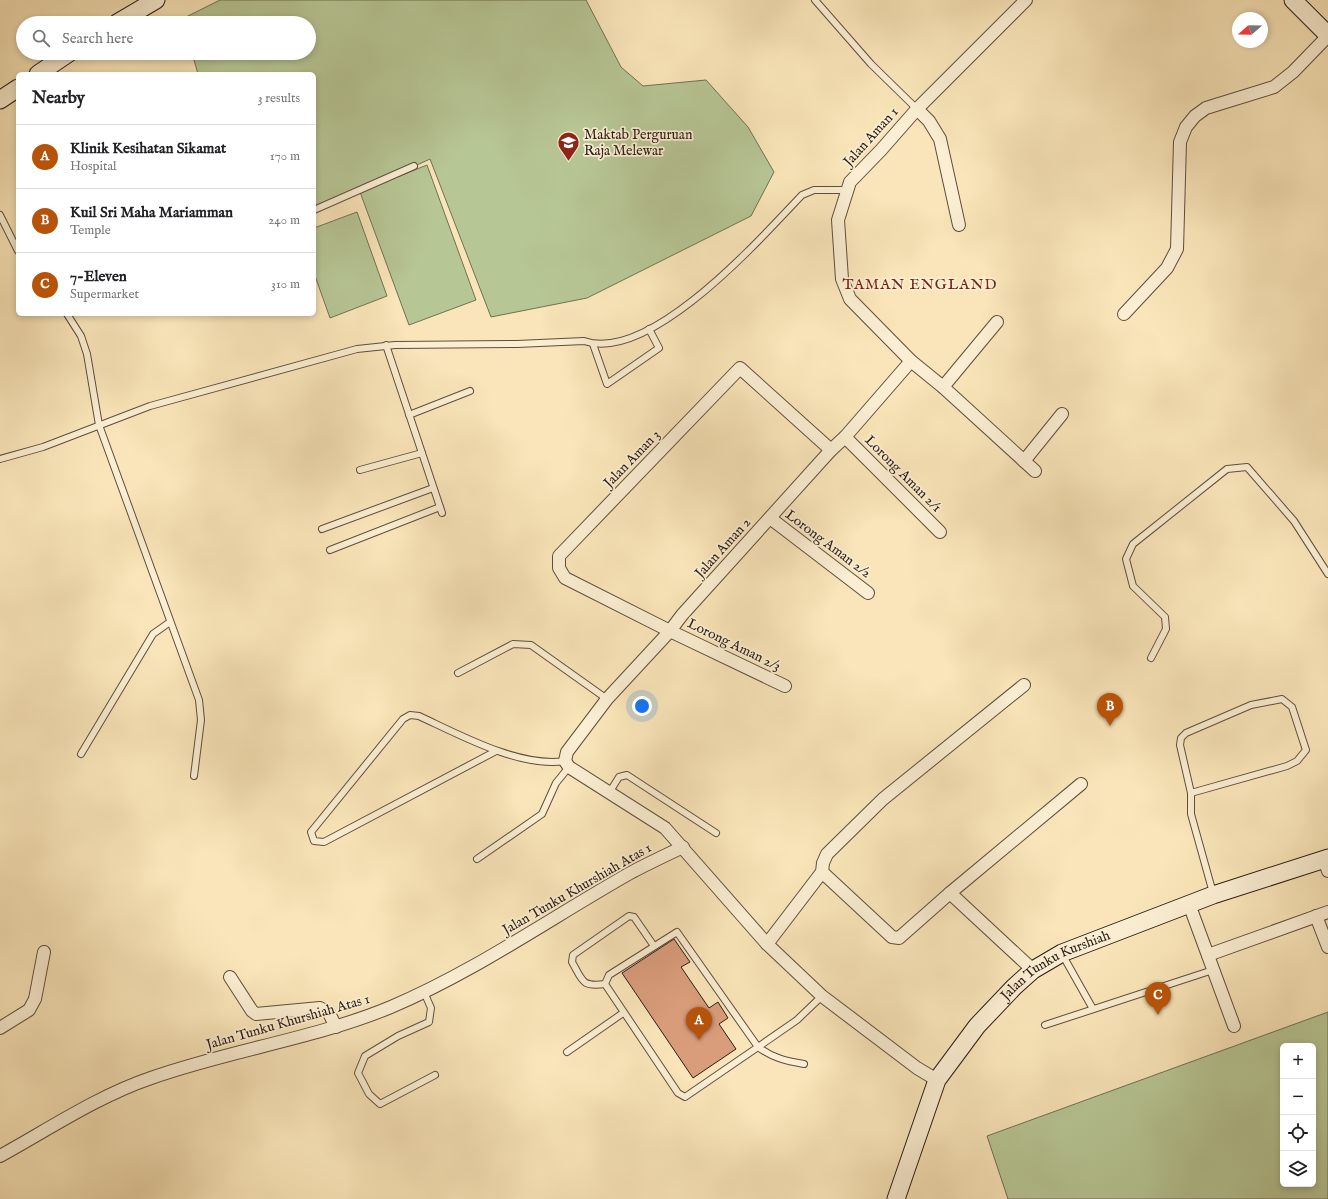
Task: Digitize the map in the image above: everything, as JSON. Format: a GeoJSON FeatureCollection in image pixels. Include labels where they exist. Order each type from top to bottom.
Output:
{"type":"FeatureCollection","features":[{"type":"Feature","properties":{"kind":"main road"},"geometry":{"type":"LineString","coordinates":[[129,16],[156,0]]}},
{"type":"Feature","properties":{"kind":"main road"},"geometry":{"type":"LineString","coordinates":[[1293,0],[1328,35]]}},
{"type":"Feature","properties":{"kind":"main road"},"geometry":{"type":"LineString","coordinates":[[41,72],[59,60]]}},
{"type":"Feature","properties":{"kind":"main road"},"geometry":{"type":"LineString","coordinates":[[0,100],[16,89]]}},
{"type":"Feature","properties":{"kind":"main road","name":"Jalan Tunku Kurshiah"},"geometry":{"type":"LineString","coordinates":[[896,1199],[937,1080],[977,1026],[1014,987],[1033,970],[1062,953],[1213,895],[1327,863]]}},
{"type":"Feature","properties":{"kind":"street","name":"Jalan Aman 1"},"geometry":{"type":"LineString","coordinates":[[1026,0],[917,109],[881,150],[850,182],[838,220],[842,279],[850,299],[911,361],[943,387],[1035,471]]}},
{"type":"Feature","properties":{"kind":"street"},"geometry":{"type":"LineString","coordinates":[[1124,314],[1167,268],[1177,249],[1180,142],[1186,127],[1195,116],[1206,108],[1274,87],[1293,72],[1328,35]]}},
{"type":"Feature","properties":{"kind":"street"},"geometry":{"type":"LineString","coordinates":[[917,109],[929,121],[940,139],[959,225]]}},
{"type":"Feature","properties":{"kind":"street"},"geometry":{"type":"LineString","coordinates":[[943,387],[996,322]]}},
{"type":"Feature","properties":{"kind":"street","name":"Jalan Aman 2"},"geometry":{"type":"LineString","coordinates":[[567,764],[567,752],[607,699],[670,631],[682,615],[831,450],[845,437],[911,361]]}},
{"type":"Feature","properties":{"kind":"street","name":"Jalan Aman 3"},"geometry":{"type":"LineString","coordinates":[[670,631],[565,578],[559,568],[558,556],[740,368],[831,450]]}},
{"type":"Feature","properties":{"kind":"street"},"geometry":{"type":"LineString","coordinates":[[1024,461],[1062,414]]}},
{"type":"Feature","properties":{"kind":"street","name":"Lorong Aman 2/1"},"geometry":{"type":"LineString","coordinates":[[845,437],[940,532]]}},
{"type":"Feature","properties":{"kind":"street","name":"Lorong Aman 2/2"},"geometry":{"type":"LineString","coordinates":[[770,518],[868,593]]}},
{"type":"Feature","properties":{"kind":"street","name":"Lorong Aman 2/3"},"geometry":{"type":"LineString","coordinates":[[670,631],[785,686]]}},
{"type":"Feature","properties":{"kind":"street"},"geometry":{"type":"LineString","coordinates":[[767,944],[822,872],[823,862],[827,854],[883,800],[1024,685]]}},
{"type":"Feature","properties":{"kind":"street"},"geometry":{"type":"LineString","coordinates":[[567,764],[609,793],[665,828],[767,944],[822,996],[917,1068],[937,1080]]}},
{"type":"Feature","properties":{"kind":"street"},"geometry":{"type":"LineString","coordinates":[[822,872],[892,937],[899,938],[1081,784]]}},
{"type":"Feature","properties":{"kind":"street","name":"Jalan Tunku Khurshiah Atas 1"},"geometry":{"type":"LineString","coordinates":[[0,1156],[114,1093],[151,1078],[336,1027],[389,1008],[424,992],[492,955],[634,871],[683,847]]}},
{"type":"Feature","properties":{"kind":"street"},"geometry":{"type":"LineString","coordinates":[[950,894],[1033,970]]}},
{"type":"Feature","properties":{"kind":"street"},"geometry":{"type":"LineString","coordinates":[[1189,904],[1234,1026]]}},
{"type":"Feature","properties":{"kind":"street"},"geometry":{"type":"LineString","coordinates":[[1208,955],[1322,914],[1328,947]]}},
{"type":"Feature","properties":{"kind":"street"},"geometry":{"type":"LineString","coordinates":[[1,1024],[29,1010],[35,999],[44,952]]}},
{"type":"Feature","properties":{"kind":"street"},"geometry":{"type":"LineString","coordinates":[[230,976],[252,1011],[256,1014],[320,1008],[329,1012],[336,1027]]}},
{"type":"Feature","properties":{"kind":"lane"},"geometry":{"type":"LineString","coordinates":[[815,0],[872,64],[917,109]]}},
{"type":"Feature","properties":{"kind":"lane"},"geometry":{"type":"LineString","coordinates":[[316,209],[414,166]]}},
{"type":"Feature","properties":{"kind":"lane"},"geometry":{"type":"LineString","coordinates":[[0,459],[42,447],[150,406],[228,383],[357,349],[386,345],[584,342],[593,344],[614,343],[649,329],[691,302],[724,275],[802,195],[814,190],[848,190]]}},
{"type":"Feature","properties":{"kind":"lane"},"geometry":{"type":"LineString","coordinates":[[0,215],[16,246]]}},
{"type":"Feature","properties":{"kind":"lane"},"geometry":{"type":"LineString","coordinates":[[68,316],[81,336],[87,354],[99,425],[199,700],[201,720],[194,776]]}},
{"type":"Feature","properties":{"kind":"lane"},"geometry":{"type":"LineString","coordinates":[[593,344],[607,384],[659,348],[649,329]]}},
{"type":"Feature","properties":{"kind":"lane"},"geometry":{"type":"LineString","coordinates":[[386,345],[442,513]]}},
{"type":"Feature","properties":{"kind":"lane"},"geometry":{"type":"LineString","coordinates":[[409,415],[470,391]]}},
{"type":"Feature","properties":{"kind":"lane"},"geometry":{"type":"LineString","coordinates":[[360,470],[422,453]]}},
{"type":"Feature","properties":{"kind":"lane"},"geometry":{"type":"LineString","coordinates":[[1151,658],[1166,629],[1165,617],[1133,586],[1126,559],[1133,544],[1228,469],[1247,467],[1294,521],[1328,574]]}},
{"type":"Feature","properties":{"kind":"lane"},"geometry":{"type":"LineString","coordinates":[[322,529],[433,488]]}},
{"type":"Feature","properties":{"kind":"lane"},"geometry":{"type":"LineString","coordinates":[[330,550],[440,507]]}},
{"type":"Feature","properties":{"kind":"lane"},"geometry":{"type":"LineString","coordinates":[[81,754],[153,634],[170,622]]}},
{"type":"Feature","properties":{"kind":"lane"},"geometry":{"type":"LineString","coordinates":[[458,672],[513,644],[531,645],[607,699]]}},
{"type":"Feature","properties":{"kind":"lane"},"geometry":{"type":"LineString","coordinates":[[1191,794],[1287,766],[1297,761],[1306,750],[1292,707],[1282,699],[1251,705],[1186,733],[1180,738],[1180,745],[1191,794],[1191,814],[1213,895]]}},
{"type":"Feature","properties":{"kind":"lane"},"geometry":{"type":"LineString","coordinates":[[478,859],[542,814],[556,783],[567,764],[551,763],[496,751],[419,716],[410,715],[403,718],[311,832],[314,841],[324,842],[496,751]]}},
{"type":"Feature","properties":{"kind":"lane"},"geometry":{"type":"LineString","coordinates":[[609,793],[619,777],[627,775],[716,833]]}},
{"type":"Feature","properties":{"kind":"lane"},"geometry":{"type":"LineString","coordinates":[[605,984],[590,986],[585,984],[572,962],[573,955],[629,916],[634,917],[654,946]]}},
{"type":"Feature","properties":{"kind":"lane"},"geometry":{"type":"LineString","coordinates":[[605,984],[609,975],[677,932],[758,1047],[768,1055],[783,1061],[804,1064]]}},
{"type":"Feature","properties":{"kind":"lane"},"geometry":{"type":"LineString","coordinates":[[1062,953],[1093,1009]]}},
{"type":"Feature","properties":{"kind":"lane"},"geometry":{"type":"LineString","coordinates":[[1045,1025],[1213,970]]}},
{"type":"Feature","properties":{"kind":"lane"},"geometry":{"type":"LineString","coordinates":[[605,984],[623,1013],[681,1096],[689,1095],[797,1020],[822,996]]}},
{"type":"Feature","properties":{"kind":"lane"},"geometry":{"type":"LineString","coordinates":[[424,992],[432,1008],[429,1022],[398,1036],[365,1056],[358,1073],[369,1094],[380,1104],[435,1075]]}},
{"type":"Feature","properties":{"kind":"lane"},"geometry":{"type":"LineString","coordinates":[[567,1052],[623,1013]]}},
{"type":"Feature","properties":{"kind":"green space"},"geometry":{"type":"Polygon","coordinates":[[[220,0],[586,0],[621,67],[643,86],[706,80],[748,127],[774,172],[751,216],[587,298],[491,317],[430,159],[316,211],[316,72],[197,72],[194,60],[316,60],[316,16],[188,16],[220,0]]]}},
{"type":"Feature","properties":{"kind":"green space"},"geometry":{"type":"Polygon","coordinates":[[[427,165],[476,300],[409,325],[360,192],[427,165]]]}},
{"type":"Feature","properties":{"kind":"green space"},"geometry":{"type":"Polygon","coordinates":[[[357,212],[387,296],[330,318],[316,279],[316,227],[357,212]]]}},
{"type":"Feature","properties":{"kind":"green space"},"geometry":{"type":"Polygon","coordinates":[[[1328,1012],[1328,1199],[1008,1199],[987,1136],[1328,1012]]]}},
{"type":"Feature","properties":{"kind":"building"},"geometry":{"type":"Polygon","coordinates":[[[674,939],[690,962],[681,967],[709,1008],[718,1002],[728,1018],[719,1024],[736,1049],[693,1078],[622,973],[674,939]]]}},
{"type":"Feature","properties":{"kind":"place","name":"Maktab Perguruan Raja Melewar"},"geometry":{"type":"Point","coordinates":[568,162]}},
{"type":"Feature","properties":{"kind":"place","name":"Kuil Sri Maha Mariamman"},"geometry":{"type":"Point","coordinates":[1110,726]}},
{"type":"Feature","properties":{"kind":"place","name":"7-Eleven"},"geometry":{"type":"Point","coordinates":[1158,1015]}},
{"type":"Feature","properties":{"kind":"place","name":"Klinik Kesihatan Sikamat"},"geometry":{"type":"Point","coordinates":[699,1040]}},
{"type":"Feature","properties":{"kind":"district","name":"TAMAN ENGLAND"},"geometry":{"type":"Point","coordinates":[920,284]}}]}
